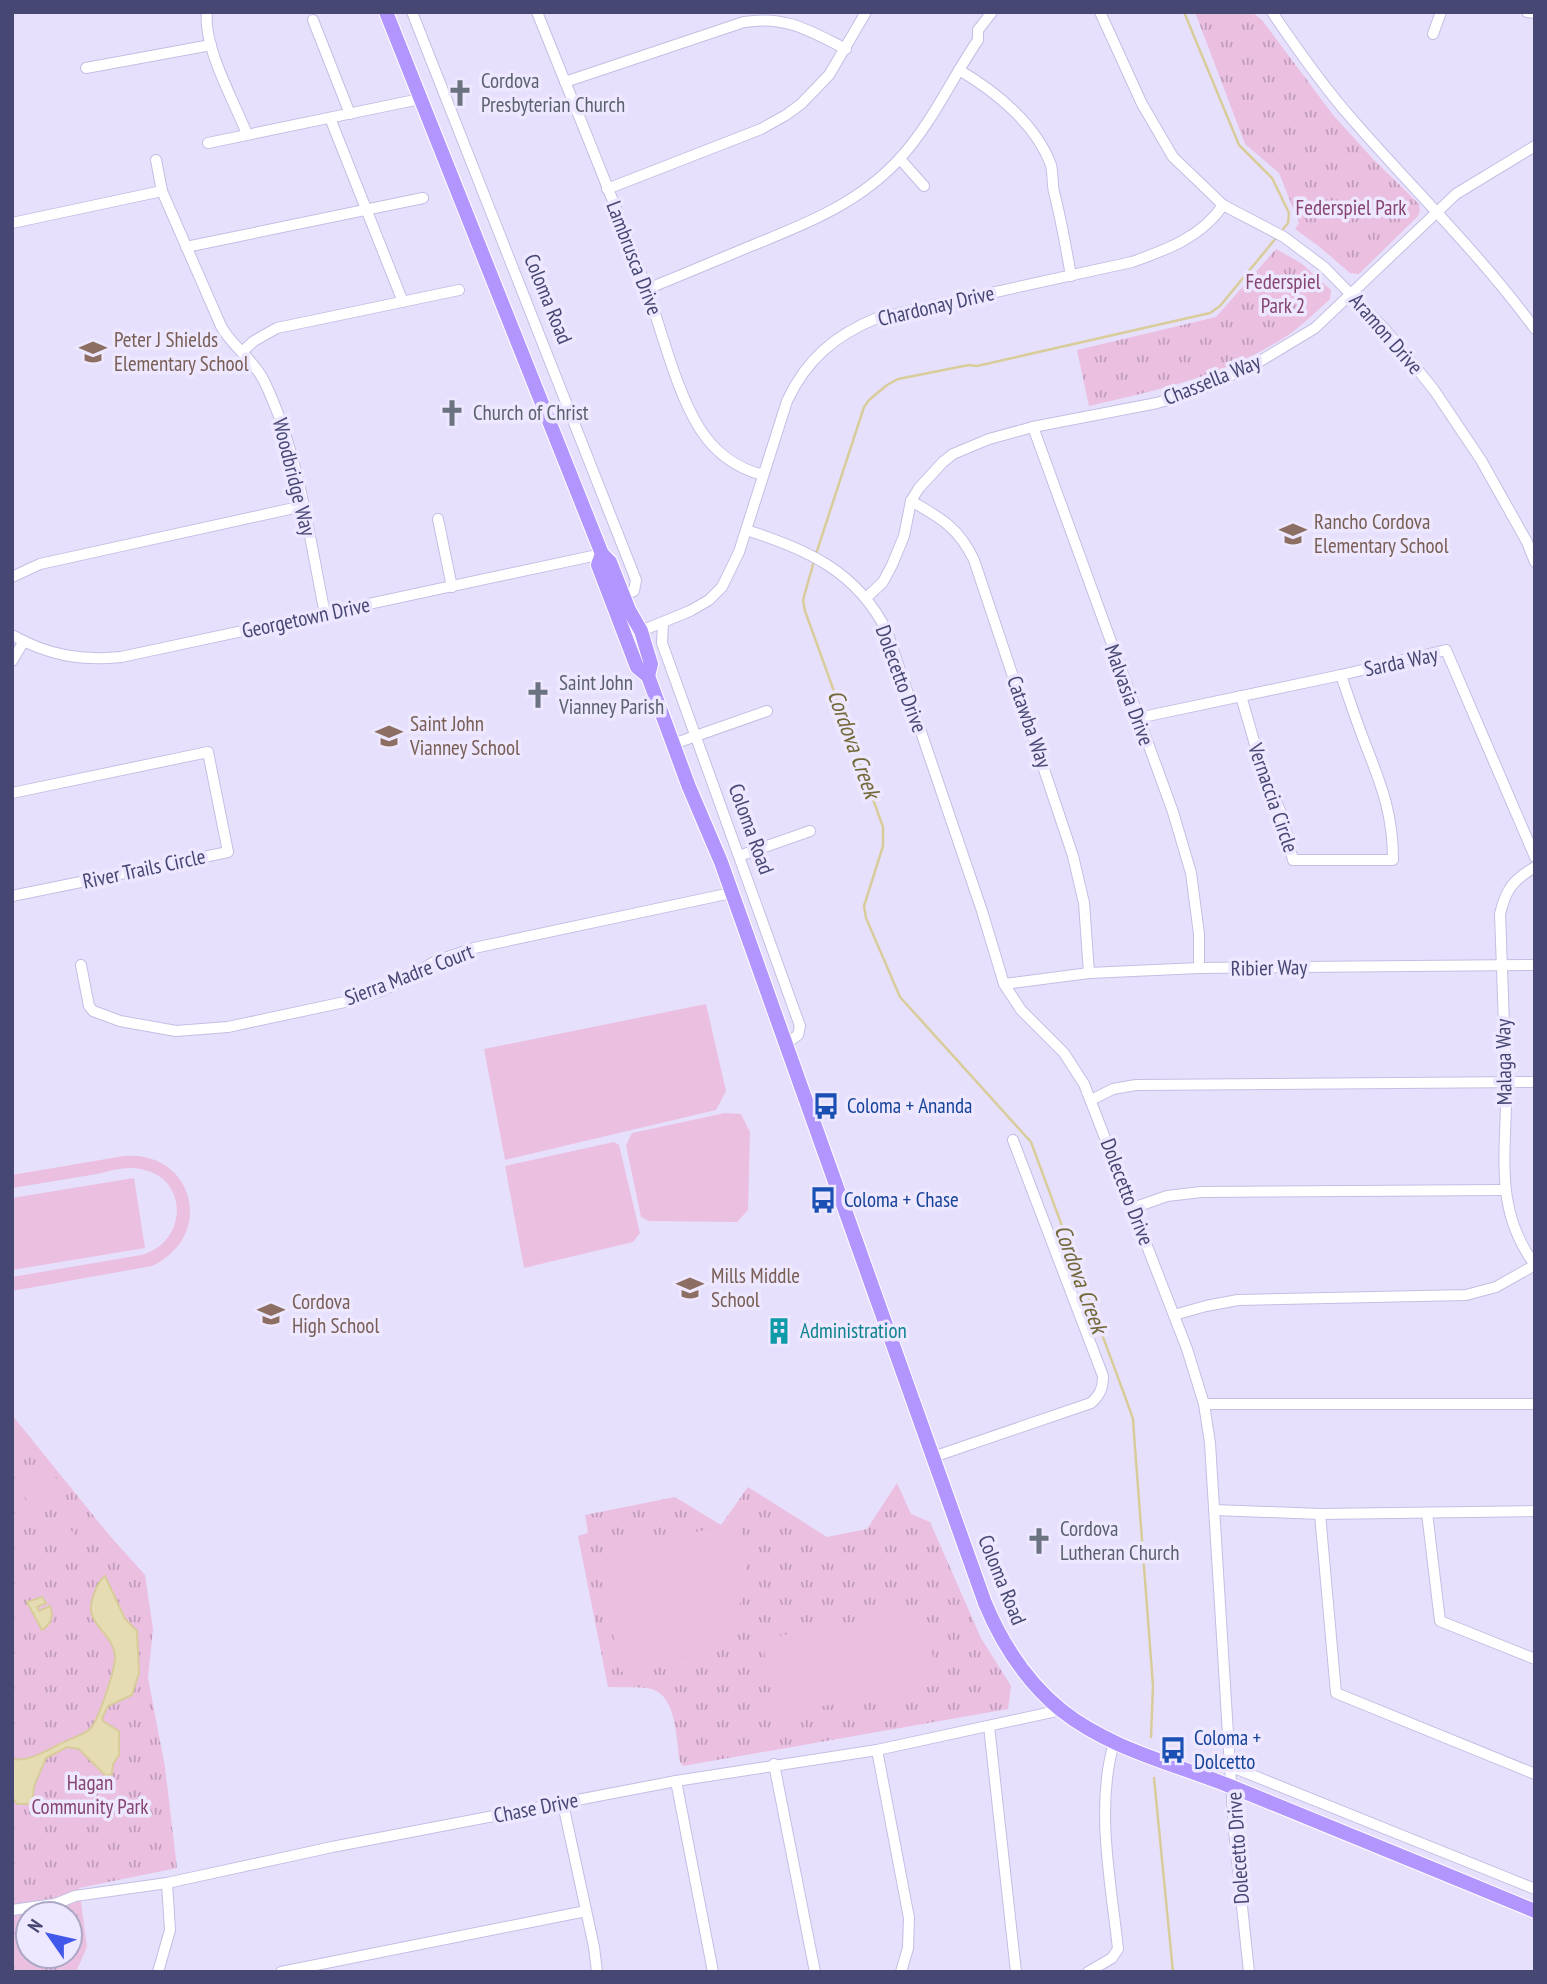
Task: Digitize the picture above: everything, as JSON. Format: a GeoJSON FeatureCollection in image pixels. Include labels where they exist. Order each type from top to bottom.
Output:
{"type":"FeatureCollection","features":[{"type":"Feature","properties":{"kind":"main road","name":"Coloma Road"},"geometry":{"type":"LineString","coordinates":[[386,12],[602,554],[610,562],[641,631],[651,664],[648,677]]}},
{"type":"Feature","properties":{"kind":"main road","name":"Coloma Road"},"geometry":{"type":"LineString","coordinates":[[602,554],[598,565],[636,663],[648,677],[732,893],[985,1603],[1000,1635],[1024,1672],[1061,1710],[1114,1743],[1233,1787],[1535,1911]]}},
{"type":"Feature","properties":{"kind":"main road"},"geometry":{"type":"LineString","coordinates":[[636,663],[635,642],[641,631]]}},
{"type":"Feature","properties":{"kind":"street"},"geometry":{"type":"LineString","coordinates":[[208,12],[206,24],[211,45],[247,134]]}},
{"type":"Feature","properties":{"kind":"street","name":"Coloma Road"},"geometry":{"type":"LineString","coordinates":[[412,12],[636,580],[634,591],[623,595]]}},
{"type":"Feature","properties":{"kind":"street","name":"Lambrusca Drive"},"geometry":{"type":"LineString","coordinates":[[537,12],[647,289],[689,410],[721,456],[742,468],[763,475]]}},
{"type":"Feature","properties":{"kind":"street"},"geometry":{"type":"LineString","coordinates":[[607,189],[778,120],[816,90],[846,49],[866,12]]}},
{"type":"Feature","properties":{"kind":"street","name":"Aramon Drive"},"geometry":{"type":"LineString","coordinates":[[1100,12],[1157,131],[1173,157],[1223,205],[1279,234],[1324,267],[1353,294],[1434,390],[1497,487],[1535,562]]}},
{"type":"Feature","properties":{"kind":"street"},"geometry":{"type":"LineString","coordinates":[[1272,12],[1351,119],[1475,254],[1535,328]]}},
{"type":"Feature","properties":{"kind":"street"},"geometry":{"type":"LineString","coordinates":[[1433,34],[1441,12]]}},
{"type":"Feature","properties":{"kind":"street"},"geometry":{"type":"LineString","coordinates":[[1527,12],[1535,13]]}},
{"type":"Feature","properties":{"kind":"street"},"geometry":{"type":"LineString","coordinates":[[647,289],[807,224],[872,185],[900,159],[932,116],[978,40],[978,30],[989,13]]}},
{"type":"Feature","properties":{"kind":"street"},"geometry":{"type":"LineString","coordinates":[[313,20],[350,114]]}},
{"type":"Feature","properties":{"kind":"street"},"geometry":{"type":"LineString","coordinates":[[565,82],[757,20],[783,21],[802,26],[846,49]]}},
{"type":"Feature","properties":{"kind":"street"},"geometry":{"type":"LineString","coordinates":[[86,68],[211,45]]}},
{"type":"Feature","properties":{"kind":"street"},"geometry":{"type":"LineString","coordinates":[[959,69],[1004,102],[1041,147],[1051,166],[1071,276]]}},
{"type":"Feature","properties":{"kind":"street"},"geometry":{"type":"LineString","coordinates":[[208,143],[420,99]]}},
{"type":"Feature","properties":{"kind":"street"},"geometry":{"type":"LineString","coordinates":[[330,118],[402,302]]}},
{"type":"Feature","properties":{"kind":"street","name":"Chassella Way"},"geometry":{"type":"LineString","coordinates":[[866,598],[883,582],[892,565],[904,536],[911,501],[929,475],[953,454],[989,439],[1033,427],[1194,392],[1270,356],[1315,328],[1457,194],[1535,146]]}},
{"type":"Feature","properties":{"kind":"street"},"geometry":{"type":"LineString","coordinates":[[900,159],[924,186]]}},
{"type":"Feature","properties":{"kind":"street","name":"Woodbridge Way"},"geometry":{"type":"LineString","coordinates":[[156,160],[162,191],[224,332],[257,367],[276,409],[294,463],[325,614]]}},
{"type":"Feature","properties":{"kind":"street"},"geometry":{"type":"LineString","coordinates":[[12,223],[162,191]]}},
{"type":"Feature","properties":{"kind":"street"},"geometry":{"type":"LineString","coordinates":[[186,247],[423,198]]}},
{"type":"Feature","properties":{"kind":"street","name":"Chardonay Drive"},"geometry":{"type":"LineString","coordinates":[[641,631],[691,611],[716,594],[735,564],[795,384],[813,359],[848,330],[893,314],[1132,262],[1171,247],[1200,230],[1216,216],[1223,205]]}},
{"type":"Feature","properties":{"kind":"street"},"geometry":{"type":"LineString","coordinates":[[243,351],[254,341],[277,328],[458,290]]}},
{"type":"Feature","properties":{"kind":"street","name":"Malvasia Drive"},"geometry":{"type":"LineString","coordinates":[[1033,427],[1172,812],[1191,873],[1199,934],[1199,968]]}},
{"type":"Feature","properties":{"kind":"street","name":"Catawba Way"},"geometry":{"type":"LineString","coordinates":[[911,501],[949,524],[960,534],[974,560],[1073,856],[1084,903],[1089,973]]}},
{"type":"Feature","properties":{"kind":"street"},"geometry":{"type":"LineString","coordinates":[[12,577],[40,564],[303,506]]}},
{"type":"Feature","properties":{"kind":"street"},"geometry":{"type":"LineString","coordinates":[[439,519],[452,587]]}},
{"type":"Feature","properties":{"kind":"street","name":"Dolecetto Drive"},"geometry":{"type":"LineString","coordinates":[[746,530],[816,559],[852,582],[866,598],[887,632],[982,911],[1004,984],[1021,1010],[1063,1053],[1084,1084],[1191,1359],[1204,1404],[1210,1443],[1234,1831],[1249,1972]]}},
{"type":"Feature","properties":{"kind":"street","name":"Georgetown Drive"},"geometry":{"type":"LineString","coordinates":[[12,635],[57,654],[105,659],[602,554]]}},
{"type":"Feature","properties":{"kind":"street","name":"Coloma Road"},"geometry":{"type":"LineString","coordinates":[[663,623],[662,643],[800,1026],[798,1035],[786,1044]]}},
{"type":"Feature","properties":{"kind":"street"},"geometry":{"type":"LineString","coordinates":[[12,661],[24,641]]}},
{"type":"Feature","properties":{"kind":"street","name":"Sarda Way"},"geometry":{"type":"LineString","coordinates":[[1138,718],[1446,650],[1535,857]]}},
{"type":"Feature","properties":{"kind":"street","name":"Vernaccia Circle"},"geometry":{"type":"LineString","coordinates":[[1241,696],[1263,772],[1282,815],[1293,860],[1393,860],[1393,833],[1384,792],[1341,675]]}},
{"type":"Feature","properties":{"kind":"street"},"geometry":{"type":"LineString","coordinates":[[673,744],[766,711]]}},
{"type":"Feature","properties":{"kind":"street","name":"River Trails Circle"},"geometry":{"type":"LineString","coordinates":[[12,793],[208,752],[228,852],[12,896]]}},
{"type":"Feature","properties":{"kind":"street"},"geometry":{"type":"LineString","coordinates":[[739,856],[810,831]]}},
{"type":"Feature","properties":{"kind":"street","name":"Malaga Way"},"geometry":{"type":"LineString","coordinates":[[1535,867],[1514,880],[1500,914],[1506,1082],[1504,1190],[1513,1228],[1535,1265]]}},
{"type":"Feature","properties":{"kind":"street","name":"Sierra Madre Court"},"geometry":{"type":"LineString","coordinates":[[81,965],[89,1006],[93,1011],[120,1021],[176,1031],[228,1027],[354,1000],[384,990],[436,961],[474,948],[732,893]]}},
{"type":"Feature","properties":{"kind":"street","name":"Ribier Way"},"geometry":{"type":"LineString","coordinates":[[1004,984],[1089,973],[1199,968],[1535,965]]}},
{"type":"Feature","properties":{"kind":"street"},"geometry":{"type":"LineString","coordinates":[[1091,1100],[1113,1090],[1136,1085],[1535,1082]]}},
{"type":"Feature","properties":{"kind":"street"},"geometry":{"type":"LineString","coordinates":[[933,1457],[1091,1403],[1101,1392],[1103,1376],[1013,1140]]}},
{"type":"Feature","properties":{"kind":"street"},"geometry":{"type":"LineString","coordinates":[[1133,1208],[1167,1196],[1200,1192],[1504,1190]]}},
{"type":"Feature","properties":{"kind":"street"},"geometry":{"type":"LineString","coordinates":[[1174,1315],[1238,1300],[1466,1296],[1496,1287],[1535,1265]]}},
{"type":"Feature","properties":{"kind":"street"},"geometry":{"type":"LineString","coordinates":[[1204,1404],[1535,1404]]}},
{"type":"Feature","properties":{"kind":"street"},"geometry":{"type":"LineString","coordinates":[[1215,1510],[1320,1514],[1535,1511]]}},
{"type":"Feature","properties":{"kind":"street"},"geometry":{"type":"LineString","coordinates":[[1427,1513],[1440,1621],[1535,1659]]}},
{"type":"Feature","properties":{"kind":"street"},"geometry":{"type":"LineString","coordinates":[[1320,1514],[1336,1693],[1535,1774]]}},
{"type":"Feature","properties":{"kind":"street","name":"Chase Drive"},"geometry":{"type":"LineString","coordinates":[[12,1910],[55,1904],[75,1896],[167,1883],[332,1847],[676,1781],[877,1750],[1061,1710]]}},
{"type":"Feature","properties":{"kind":"street"},"geometry":{"type":"LineString","coordinates":[[989,1726],[1016,1972]]}},
{"type":"Feature","properties":{"kind":"street"},"geometry":{"type":"LineString","coordinates":[[1088,1972],[1112,1958],[1118,1949],[1105,1785],[1114,1743]]}},
{"type":"Feature","properties":{"kind":"street"},"geometry":{"type":"LineString","coordinates":[[877,1750],[909,1918],[908,1948],[901,1972]]}},
{"type":"Feature","properties":{"kind":"street"},"geometry":{"type":"LineString","coordinates":[[774,1764],[815,1972]]}},
{"type":"Feature","properties":{"kind":"street"},"geometry":{"type":"LineString","coordinates":[[1232,1767],[1535,1889]]}},
{"type":"Feature","properties":{"kind":"street"},"geometry":{"type":"LineString","coordinates":[[676,1781],[713,1972]]}},
{"type":"Feature","properties":{"kind":"street"},"geometry":{"type":"LineString","coordinates":[[563,1804],[597,1972]]}},
{"type":"Feature","properties":{"kind":"street"},"geometry":{"type":"LineString","coordinates":[[158,1972],[170,1930],[167,1883]]}},
{"type":"Feature","properties":{"kind":"street"},"geometry":{"type":"LineString","coordinates":[[281,1972],[586,1911]]}},
{"type":"Feature","properties":{"kind":"green space","name":"Federspiel Park"},"geometry":{"type":"Polygon","coordinates":[[[1195,12],[1252,12],[1262,20],[1333,115],[1419,204],[1418,216],[1359,274],[1350,273],[1295,229],[1299,223],[1279,173],[1245,144],[1195,12]]]}},
{"type":"Feature","properties":{"kind":"green space","name":"Federspiel Park 2"},"geometry":{"type":"Polygon","coordinates":[[[1276,249],[1301,263],[1331,290],[1330,299],[1294,331],[1246,359],[1195,379],[1089,406],[1077,350],[1216,317],[1276,249]]]}},
{"type":"Feature","properties":{"kind":"green space"},"geometry":{"type":"Polygon","coordinates":[[[706,1004],[726,1091],[716,1110],[505,1160],[484,1049],[706,1004]]]}},
{"type":"Feature","properties":{"kind":"green space"},"geometry":{"type":"Polygon","coordinates":[[[725,1113],[741,1114],[750,1132],[748,1210],[737,1222],[649,1221],[641,1217],[626,1145],[632,1133],[725,1113]]]}},
{"type":"Feature","properties":{"kind":"green space"},"geometry":{"type":"Polygon","coordinates":[[[614,1142],[619,1145],[640,1233],[633,1242],[524,1268],[505,1166],[614,1142]]]}},
{"type":"Feature","properties":{"kind":"green space"},"geometry":{"type":"Polygon","coordinates":[[[124,1156],[148,1158],[167,1166],[180,1180],[188,1198],[190,1216],[184,1235],[172,1252],[152,1266],[12,1291],[12,1277],[141,1255],[157,1248],[168,1238],[175,1225],[175,1197],[168,1184],[156,1174],[140,1169],[118,1169],[12,1188],[12,1175],[124,1156]]]}},
{"type":"Feature","properties":{"kind":"green space"},"geometry":{"type":"Polygon","coordinates":[[[134,1178],[145,1248],[12,1270],[12,1198],[134,1178]]]}},
{"type":"Feature","properties":{"kind":"green space","name":"Hagan Community Park"},"geometry":{"type":"Polygon","coordinates":[[[12,1415],[145,1575],[153,1629],[148,1678],[165,1767],[177,1868],[79,1888],[81,1900],[14,1900],[14,1970],[77,1970],[12,1972],[12,1415]]]}},
{"type":"Feature","properties":{"kind":"green space"},"geometry":{"type":"Polygon","coordinates":[[[12,1423],[28,1443],[16,1452],[12,1448],[12,1423]]]}},
{"type":"Feature","properties":{"kind":"green space"},"geometry":{"type":"Polygon","coordinates":[[[47,1467],[68,1493],[56,1503],[35,1477],[47,1467]]]}},
{"type":"Feature","properties":{"kind":"green space"},"geometry":{"type":"Polygon","coordinates":[[[31,1480],[52,1506],[40,1516],[19,1490],[31,1480]]]}},
{"type":"Feature","properties":{"kind":"green space"},"geometry":{"type":"Polygon","coordinates":[[[897,1483],[911,1514],[930,1522],[981,1638],[1011,1686],[1008,1709],[683,1766],[671,1710],[660,1694],[647,1688],[608,1687],[578,1536],[588,1533],[585,1515],[675,1497],[721,1525],[748,1487],[827,1537],[867,1529],[897,1483]]]}},
{"type":"Feature","properties":{"kind":"green space"},"geometry":{"type":"Polygon","coordinates":[[[79,1507],[100,1532],[88,1542],[67,1517],[79,1507]]]}},
{"type":"Feature","properties":{"kind":"green space"},"geometry":{"type":"Polygon","coordinates":[[[63,1520],[84,1546],[72,1555],[51,1530],[63,1520]]]}},
{"type":"Feature","properties":{"kind":"green space"},"geometry":{"type":"Polygon","coordinates":[[[740,1524],[749,1586],[727,1628],[702,1653],[621,1672],[599,1568],[614,1546],[740,1524]]]}},
{"type":"Feature","properties":{"kind":"green space"},"geometry":{"type":"Polygon","coordinates":[[[924,1609],[938,1685],[775,1715],[762,1639],[924,1609]]]}},
{"type":"Feature","properties":{"kind":"green space","name":"Hagan Community Park"},"geometry":{"type":"Polygon","coordinates":[[[84,1925],[87,1947],[84,1954],[84,1925]]]}},
{"type":"Feature","properties":{"kind":"shaded area"},"geometry":{"type":"Polygon","coordinates":[[[105,1576],[125,1619],[137,1631],[139,1673],[132,1695],[108,1706],[102,1718],[119,1731],[119,1755],[113,1764],[112,1774],[106,1776],[79,1749],[67,1747],[46,1758],[34,1786],[32,1804],[17,1804],[12,1797],[12,1759],[36,1756],[85,1733],[94,1723],[102,1704],[115,1656],[109,1640],[94,1620],[91,1604],[97,1586],[105,1576]]]}},
{"type":"Feature","properties":{"kind":"shaded area"},"geometry":{"type":"Polygon","coordinates":[[[42,1597],[46,1603],[37,1607],[39,1611],[50,1606],[52,1616],[42,1630],[27,1602],[42,1597]]]}},
{"type":"Feature","properties":{"kind":"waterway","name":"Cordova Creek"},"geometry":{"type":"LineString","coordinates":[[1184,12],[1239,145],[1272,178],[1289,213],[1288,223],[1280,233]]}},
{"type":"Feature","properties":{"kind":"waterway","name":"Cordova Creek"},"geometry":{"type":"LineString","coordinates":[[816,554],[864,407],[887,385],[898,379],[969,365],[977,366],[1210,313],[1220,306],[1276,238]]}},
{"type":"Feature","properties":{"kind":"waterway","name":"Cordova Creek"},"geometry":{"type":"LineString","coordinates":[[814,561],[803,600],[805,611],[883,827],[883,846],[864,906],[866,918],[900,997],[1031,1142],[1133,1419],[1153,1686],[1151,1737]]}},
{"type":"Feature","properties":{"kind":"waterway"},"geometry":{"type":"LineString","coordinates":[[1154,1778],[1173,1972]]}},
{"type":"Feature","properties":{"kind":"place","name":"Cordova Presbyterian Church"},"geometry":{"type":"Point","coordinates":[460,93]}},
{"type":"Feature","properties":{"kind":"place","name":"Peter J Shields Elementary School"},"geometry":{"type":"Point","coordinates":[93,352]}},
{"type":"Feature","properties":{"kind":"place","name":"Church of Christ"},"geometry":{"type":"Point","coordinates":[452,413]}},
{"type":"Feature","properties":{"kind":"place","name":"Rancho Cordova Elementary School"},"geometry":{"type":"Point","coordinates":[1293,534]}},
{"type":"Feature","properties":{"kind":"place","name":"Saint John Vianney Parish"},"geometry":{"type":"Point","coordinates":[538,695]}},
{"type":"Feature","properties":{"kind":"place","name":"Saint John Vianney School"},"geometry":{"type":"Point","coordinates":[389,736]}},
{"type":"Feature","properties":{"kind":"place","name":"Coloma + Ananda"},"geometry":{"type":"Point","coordinates":[826,1106]}},
{"type":"Feature","properties":{"kind":"place","name":"Coloma + Chase"},"geometry":{"type":"Point","coordinates":[823,1200]}},
{"type":"Feature","properties":{"kind":"place","name":"Mills Middle School"},"geometry":{"type":"Point","coordinates":[690,1288]}},
{"type":"Feature","properties":{"kind":"place","name":"Cordova High School"},"geometry":{"type":"Point","coordinates":[271,1314]}},
{"type":"Feature","properties":{"kind":"place","name":"Administration"},"geometry":{"type":"Point","coordinates":[779,1331]}},
{"type":"Feature","properties":{"kind":"place","name":"Cordova Lutheran Church"},"geometry":{"type":"Point","coordinates":[1039,1541]}},
{"type":"Feature","properties":{"kind":"place","name":"Coloma + Dolcetto"},"geometry":{"type":"Point","coordinates":[1173,1750]}}]}
